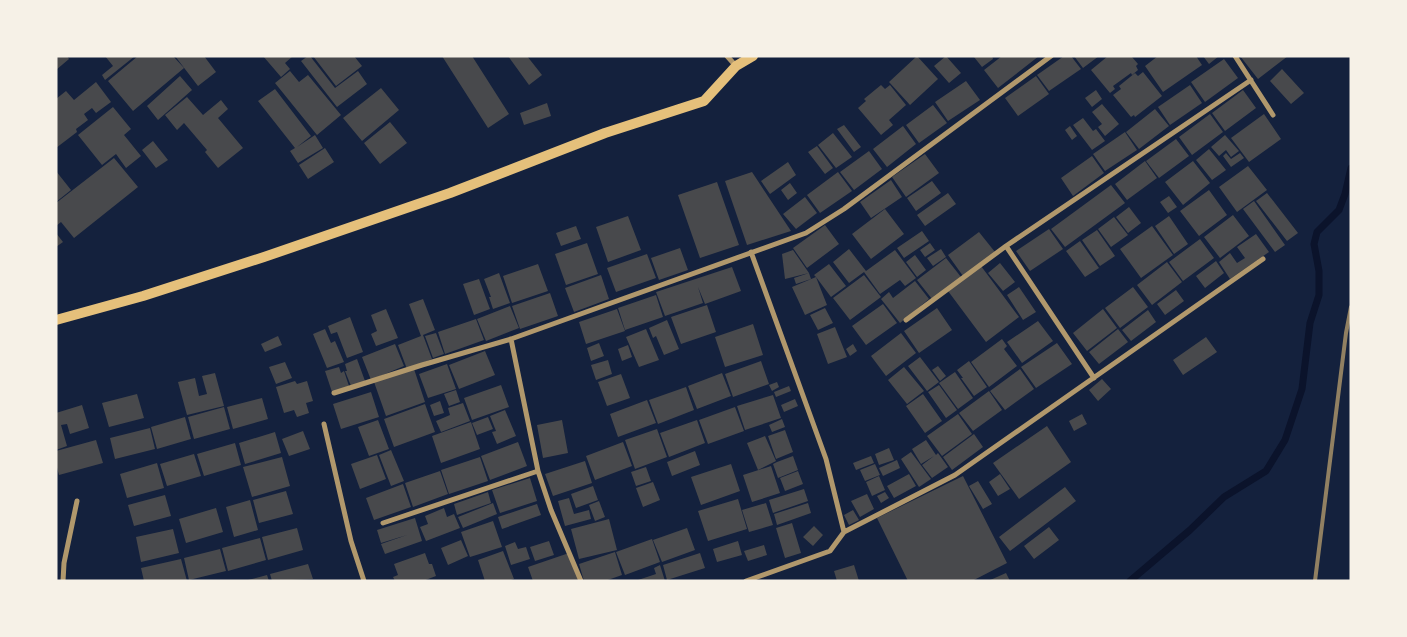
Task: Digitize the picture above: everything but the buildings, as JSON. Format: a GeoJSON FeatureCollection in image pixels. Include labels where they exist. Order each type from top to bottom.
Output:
{"type":"FeatureCollection","features":[{"type":"Feature","properties":{"kind":"main road"},"geometry":{"type":"LineString","coordinates":[[56,320],[142,296],[264,257],[450,193],[605,133],[704,101],[736,66],[753,56]]}},
{"type":"Feature","properties":{"kind":"street"},"geometry":{"type":"LineString","coordinates":[[726,56],[736,66]]}},
{"type":"Feature","properties":{"kind":"street"},"geometry":{"type":"LineString","coordinates":[[334,393],[422,365],[511,340],[806,233],[844,209],[1051,56]]}},
{"type":"Feature","properties":{"kind":"street"},"geometry":{"type":"LineString","coordinates":[[1235,56],[1273,115]]}},
{"type":"Feature","properties":{"kind":"street"},"geometry":{"type":"LineString","coordinates":[[906,320],[1006,246],[1252,80]]}},
{"type":"Feature","properties":{"kind":"street"},"geometry":{"type":"LineString","coordinates":[[1006,246],[1094,378]]}},
{"type":"Feature","properties":{"kind":"street"},"geometry":{"type":"LineString","coordinates":[[751,252],[826,459],[844,532]]}},
{"type":"Feature","properties":{"kind":"street"},"geometry":{"type":"LineString","coordinates":[[746,581],[830,551],[844,532],[955,475],[1263,259]]}},
{"type":"Feature","properties":{"kind":"street"},"geometry":{"type":"LineString","coordinates":[[511,340],[538,471],[551,510],[581,581]]}},
{"type":"Feature","properties":{"kind":"street"},"geometry":{"type":"LineString","coordinates":[[324,424],[351,541],[364,581]]}},
{"type":"Feature","properties":{"kind":"street"},"geometry":{"type":"LineString","coordinates":[[383,524],[538,471]]}},
{"type":"Feature","properties":{"kind":"street"},"geometry":{"type":"LineString","coordinates":[[63,581],[64,563],[77,501]]}},
{"type":"Feature","properties":{"kind":"waterway"},"geometry":{"type":"LineString","coordinates":[[1130,581],[1190,530],[1224,497],[1266,471],[1285,440],[1302,389],[1310,323],[1319,295],[1319,271],[1314,244],[1317,232],[1339,210],[1351,168]]}},
{"type":"Feature","properties":{"kind":"railway"},"geometry":{"type":"LineString","coordinates":[[1315,581],[1346,333],[1351,307]]}}]}
